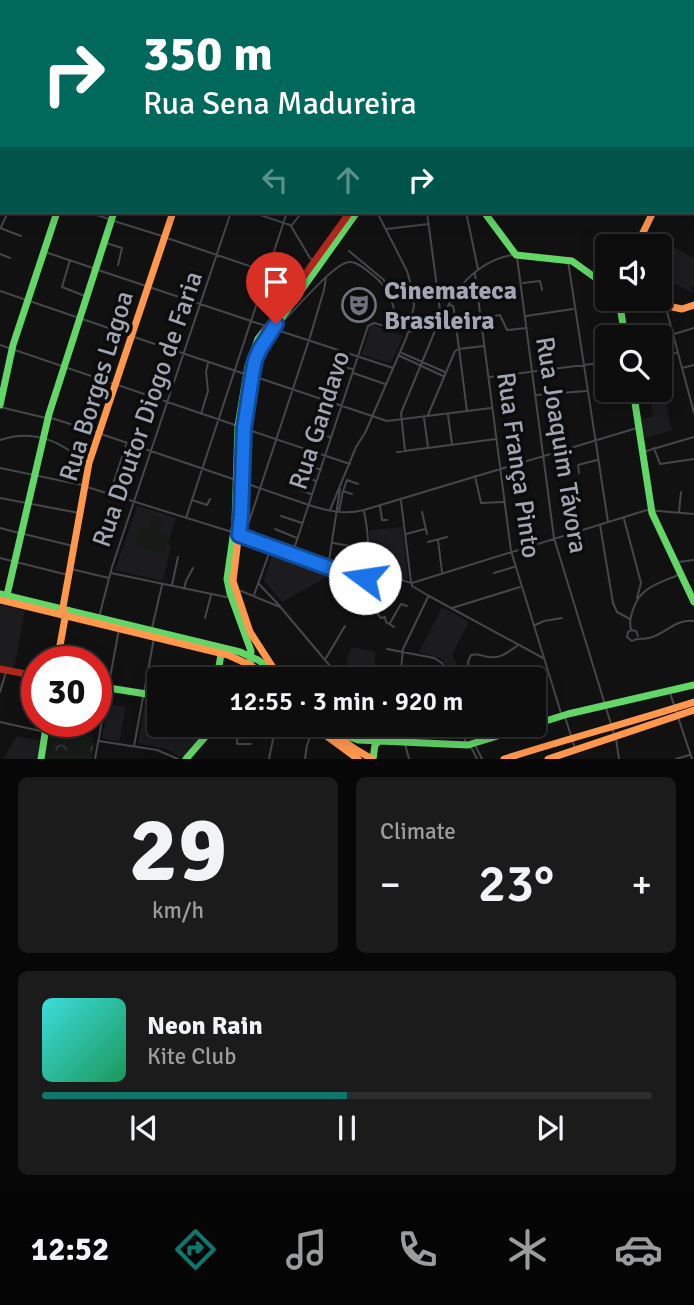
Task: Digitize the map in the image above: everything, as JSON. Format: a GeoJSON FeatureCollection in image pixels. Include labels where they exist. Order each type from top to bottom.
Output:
{"type":"FeatureCollection","features":[{"type":"Feature","properties":{"kind":"street"},"geometry":{"type":"LineString","coordinates":[[56,214],[2,383],[0,406],[99,433],[260,489],[338,512],[364,510],[638,428]]}},
{"type":"Feature","properties":{"kind":"street","name":"Rua Borges Lagoa"},"geometry":{"type":"LineString","coordinates":[[59,646],[69,572],[89,465],[172,214]]}},
{"type":"Feature","properties":{"kind":"street","name":"Rua Doutor Diogo de Faria"},"geometry":{"type":"LineString","coordinates":[[99,618],[110,573],[230,214]]}},
{"type":"Feature","properties":{"kind":"street"},"geometry":{"type":"LineString","coordinates":[[258,214],[291,226],[316,266]]}},
{"type":"Feature","properties":{"kind":"street"},"geometry":{"type":"LineString","coordinates":[[186,519],[286,214]]}},
{"type":"Feature","properties":{"kind":"street"},"geometry":{"type":"LineString","coordinates":[[291,226],[300,214]]}},
{"type":"Feature","properties":{"kind":"street"},"geometry":{"type":"LineString","coordinates":[[316,266],[331,238],[352,214]]}},
{"type":"Feature","properties":{"kind":"street"},"geometry":{"type":"LineString","coordinates":[[239,535],[241,427],[255,345],[272,327],[353,214]]}},
{"type":"Feature","properties":{"kind":"street"},"geometry":{"type":"LineString","coordinates":[[330,511],[409,332],[414,306],[407,271],[378,214]]}},
{"type":"Feature","properties":{"kind":"street"},"geometry":{"type":"LineString","coordinates":[[427,214],[440,320]]}},
{"type":"Feature","properties":{"kind":"street"},"geometry":{"type":"LineString","coordinates":[[466,214],[478,269]]}},
{"type":"Feature","properties":{"kind":"street"},"geometry":{"type":"LineString","coordinates":[[485,214],[516,255]]}},
{"type":"Feature","properties":{"kind":"street"},"geometry":{"type":"LineString","coordinates":[[642,234],[652,214]]}},
{"type":"Feature","properties":{"kind":"street"},"geometry":{"type":"LineString","coordinates":[[254,667],[232,657],[153,634],[2,596],[15,561],[48,418],[112,216],[267,272]]}},
{"type":"Feature","properties":{"kind":"street"},"geometry":{"type":"LineString","coordinates":[[385,229],[429,224]]}},
{"type":"Feature","properties":{"kind":"street"},"geometry":{"type":"LineString","coordinates":[[0,229],[21,236]]}},
{"type":"Feature","properties":{"kind":"street"},"geometry":{"type":"LineString","coordinates":[[104,242],[122,247],[118,265]]}},
{"type":"Feature","properties":{"kind":"street"},"geometry":{"type":"LineString","coordinates":[[44,251],[393,368]]}},
{"type":"Feature","properties":{"kind":"street"},"geometry":{"type":"LineString","coordinates":[[349,251],[384,280],[398,330],[425,330],[440,320]]}},
{"type":"Feature","properties":{"kind":"street"},"geometry":{"type":"LineString","coordinates":[[0,254],[10,258]]}},
{"type":"Feature","properties":{"kind":"street"},"geometry":{"type":"LineString","coordinates":[[405,451],[401,414],[440,320],[457,292],[478,269],[505,256],[516,255],[575,262],[595,277]]}},
{"type":"Feature","properties":{"kind":"street","name":"Rua Joaquim Távora"},"geometry":{"type":"LineString","coordinates":[[516,255],[554,538],[613,732],[618,759]]}},
{"type":"Feature","properties":{"kind":"street"},"geometry":{"type":"LineString","coordinates":[[70,260],[62,288],[86,296]]}},
{"type":"Feature","properties":{"kind":"street"},"geometry":{"type":"LineString","coordinates":[[567,260],[608,522]]}},
{"type":"Feature","properties":{"kind":"street"},"geometry":{"type":"LineString","coordinates":[[272,327],[282,322],[342,264],[353,262],[365,269],[387,291]]}},
{"type":"Feature","properties":{"kind":"street","name":"Rua França Pinto"},"geometry":{"type":"LineString","coordinates":[[475,273],[511,551],[561,713],[566,719],[576,751]]}},
{"type":"Feature","properties":{"kind":"street"},"geometry":{"type":"LineString","coordinates":[[271,667],[250,632],[227,579],[239,535],[260,489],[309,340],[326,277]]}},
{"type":"Feature","properties":{"kind":"street"},"geometry":{"type":"LineString","coordinates":[[521,284],[540,281],[542,290]]}},
{"type":"Feature","properties":{"kind":"street"},"geometry":{"type":"LineString","coordinates":[[0,291],[387,421],[492,408]]}},
{"type":"Feature","properties":{"kind":"street"},"geometry":{"type":"LineString","coordinates":[[672,308],[682,309],[694,304]]}},
{"type":"Feature","properties":{"kind":"street"},"geometry":{"type":"LineString","coordinates":[[449,305],[454,308],[467,411]]}},
{"type":"Feature","properties":{"kind":"street"},"geometry":{"type":"LineString","coordinates":[[525,316],[574,309]]}},
{"type":"Feature","properties":{"kind":"street"},"geometry":{"type":"LineString","coordinates":[[667,311],[694,413]]}},
{"type":"Feature","properties":{"kind":"street"},"geometry":{"type":"LineString","coordinates":[[481,318],[500,315],[507,330],[527,328]]}},
{"type":"Feature","properties":{"kind":"street","name":"Rua Gandavo"},"geometry":{"type":"LineString","coordinates":[[292,555],[367,330],[371,323],[398,330]]}},
{"type":"Feature","properties":{"kind":"street"},"geometry":{"type":"LineString","coordinates":[[673,335],[694,328]]}},
{"type":"Feature","properties":{"kind":"street"},"geometry":{"type":"LineString","coordinates":[[0,345],[350,464]]}},
{"type":"Feature","properties":{"kind":"street"},"geometry":{"type":"LineString","coordinates":[[428,449],[426,416],[455,351],[485,346]]}},
{"type":"Feature","properties":{"kind":"street"},"geometry":{"type":"LineString","coordinates":[[672,354],[678,353]]}},
{"type":"Feature","properties":{"kind":"street"},"geometry":{"type":"LineString","coordinates":[[399,354],[445,374]]}},
{"type":"Feature","properties":{"kind":"street"},"geometry":{"type":"LineString","coordinates":[[201,414],[208,391],[208,362]]}},
{"type":"Feature","properties":{"kind":"street"},"geometry":{"type":"LineString","coordinates":[[489,377],[595,364]]}},
{"type":"Feature","properties":{"kind":"street"},"geometry":{"type":"LineString","coordinates":[[335,372],[337,365],[386,384]]}},
{"type":"Feature","properties":{"kind":"street"},"geometry":{"type":"LineString","coordinates":[[682,368],[694,365]]}},
{"type":"Feature","properties":{"kind":"street"},"geometry":{"type":"LineString","coordinates":[[535,396],[587,390]]}},
{"type":"Feature","properties":{"kind":"street"},"geometry":{"type":"LineString","coordinates":[[635,402],[651,510],[694,600]]}},
{"type":"Feature","properties":{"kind":"street"},"geometry":{"type":"LineString","coordinates":[[448,414],[452,445]]}},
{"type":"Feature","properties":{"kind":"street"},"geometry":{"type":"LineString","coordinates":[[318,427],[317,433],[331,438]]}},
{"type":"Feature","properties":{"kind":"street"},"geometry":{"type":"LineString","coordinates":[[0,440],[21,436],[43,438],[64,446],[89,465]]}},
{"type":"Feature","properties":{"kind":"street"},"geometry":{"type":"LineString","coordinates":[[642,452],[694,437]]}},
{"type":"Feature","properties":{"kind":"street"},"geometry":{"type":"LineString","coordinates":[[397,452],[496,439]]}},
{"type":"Feature","properties":{"kind":"street"},"geometry":{"type":"LineString","coordinates":[[110,494],[126,443]]}},
{"type":"Feature","properties":{"kind":"street"},"geometry":{"type":"LineString","coordinates":[[654,449],[660,464],[694,459]]}},
{"type":"Feature","properties":{"kind":"street"},"geometry":{"type":"LineString","coordinates":[[579,472],[578,465],[598,459]]}},
{"type":"Feature","properties":{"kind":"street"},"geometry":{"type":"LineString","coordinates":[[306,464],[321,470]]}},
{"type":"Feature","properties":{"kind":"street"},"geometry":{"type":"LineString","coordinates":[[0,468],[85,486],[239,535],[360,579],[379,570],[412,583],[651,510],[694,514]]}},
{"type":"Feature","properties":{"kind":"street"},"geometry":{"type":"LineString","coordinates":[[294,474],[317,481]]}},
{"type":"Feature","properties":{"kind":"street"},"geometry":{"type":"LineString","coordinates":[[475,476],[481,503],[504,502]]}},
{"type":"Feature","properties":{"kind":"street"},"geometry":{"type":"LineString","coordinates":[[328,568],[340,490],[348,480],[358,484]]}},
{"type":"Feature","properties":{"kind":"street"},"geometry":{"type":"LineString","coordinates":[[301,485],[300,489],[313,494]]}},
{"type":"Feature","properties":{"kind":"street"},"geometry":{"type":"LineString","coordinates":[[340,490],[352,494]]}},
{"type":"Feature","properties":{"kind":"street"},"geometry":{"type":"LineString","coordinates":[[678,513],[681,492]]}},
{"type":"Feature","properties":{"kind":"street"},"geometry":{"type":"LineString","coordinates":[[0,498],[80,513]]}},
{"type":"Feature","properties":{"kind":"street"},"geometry":{"type":"LineString","coordinates":[[401,498],[412,586],[544,658]]}},
{"type":"Feature","properties":{"kind":"street"},"geometry":{"type":"LineString","coordinates":[[192,500],[208,505],[210,499]]}},
{"type":"Feature","properties":{"kind":"street"},"geometry":{"type":"LineString","coordinates":[[379,505],[382,520],[387,520]]}},
{"type":"Feature","properties":{"kind":"street"},"geometry":{"type":"LineString","coordinates":[[364,510],[368,541],[365,578],[368,598],[381,618],[386,617],[386,622],[394,627]]}},
{"type":"Feature","properties":{"kind":"street"},"geometry":{"type":"LineString","coordinates":[[422,512],[427,534]]}},
{"type":"Feature","properties":{"kind":"street"},"geometry":{"type":"LineString","coordinates":[[281,516],[303,523]]}},
{"type":"Feature","properties":{"kind":"street"},"geometry":{"type":"LineString","coordinates":[[624,518],[640,583],[628,638],[634,641],[638,637],[649,638],[681,622],[694,621]]}},
{"type":"Feature","properties":{"kind":"street"},"geometry":{"type":"LineString","coordinates":[[600,524],[613,603],[617,612],[630,619]]}},
{"type":"Feature","properties":{"kind":"street"},"geometry":{"type":"LineString","coordinates":[[0,528],[74,546]]}},
{"type":"Feature","properties":{"kind":"street"},"geometry":{"type":"LineString","coordinates":[[275,529],[298,539]]}},
{"type":"Feature","properties":{"kind":"street"},"geometry":{"type":"LineString","coordinates":[[405,534],[425,529]]}},
{"type":"Feature","properties":{"kind":"street"},"geometry":{"type":"LineString","coordinates":[[428,542],[447,537]]}},
{"type":"Feature","properties":{"kind":"street"},"geometry":{"type":"LineString","coordinates":[[438,540],[442,573]]}},
{"type":"Feature","properties":{"kind":"street"},"geometry":{"type":"LineString","coordinates":[[332,542],[350,546]]}},
{"type":"Feature","properties":{"kind":"street"},"geometry":{"type":"LineString","coordinates":[[254,596],[271,547]]}},
{"type":"Feature","properties":{"kind":"street"},"geometry":{"type":"LineString","coordinates":[[172,586],[178,557]]}},
{"type":"Feature","properties":{"kind":"street"},"geometry":{"type":"LineString","coordinates":[[0,558],[109,578]]}},
{"type":"Feature","properties":{"kind":"street"},"geometry":{"type":"LineString","coordinates":[[636,600],[645,590],[678,566],[694,560]]}},
{"type":"Feature","properties":{"kind":"street"},"geometry":{"type":"LineString","coordinates":[[495,573],[516,567]]}},
{"type":"Feature","properties":{"kind":"street"},"geometry":{"type":"LineString","coordinates":[[184,589],[193,568]]}},
{"type":"Feature","properties":{"kind":"street"},"geometry":{"type":"LineString","coordinates":[[110,573],[226,597],[240,590],[280,607]]}},
{"type":"Feature","properties":{"kind":"street"},"geometry":{"type":"LineString","coordinates":[[365,578],[392,592],[400,579]]}},
{"type":"Feature","properties":{"kind":"street"},"geometry":{"type":"LineString","coordinates":[[640,583],[651,586]]}},
{"type":"Feature","properties":{"kind":"street"},"geometry":{"type":"LineString","coordinates":[[134,746],[162,584]]}},
{"type":"Feature","properties":{"kind":"street"},"geometry":{"type":"LineString","coordinates":[[259,584],[331,667]]}},
{"type":"Feature","properties":{"kind":"street"},"geometry":{"type":"LineString","coordinates":[[451,608],[521,587]]}},
{"type":"Feature","properties":{"kind":"street"},"geometry":{"type":"LineString","coordinates":[[205,618],[211,594]]}},
{"type":"Feature","properties":{"kind":"street"},"geometry":{"type":"LineString","coordinates":[[233,594],[251,651],[250,665]]}},
{"type":"Feature","properties":{"kind":"street"},"geometry":{"type":"LineString","coordinates":[[401,667],[402,653],[429,596]]}},
{"type":"Feature","properties":{"kind":"street"},"geometry":{"type":"LineString","coordinates":[[269,602],[272,597]]}},
{"type":"Feature","properties":{"kind":"street"},"geometry":{"type":"LineString","coordinates":[[390,624],[401,604],[407,607]]}},
{"type":"Feature","properties":{"kind":"street"},"geometry":{"type":"LineString","coordinates":[[64,612],[99,618],[118,625]]}},
{"type":"Feature","properties":{"kind":"street"},"geometry":{"type":"LineString","coordinates":[[534,625],[562,618]]}},
{"type":"Feature","properties":{"kind":"street"},"geometry":{"type":"LineString","coordinates":[[112,663],[118,625]]}},
{"type":"Feature","properties":{"kind":"street"},"geometry":{"type":"LineString","coordinates":[[325,660],[345,626]]}},
{"type":"Feature","properties":{"kind":"street"},"geometry":{"type":"LineString","coordinates":[[631,630],[638,632],[638,637]]}},
{"type":"Feature","properties":{"kind":"street"},"geometry":{"type":"LineString","coordinates":[[153,634],[240,652],[267,667]]}},
{"type":"Feature","properties":{"kind":"street"},"geometry":{"type":"LineString","coordinates":[[240,652],[249,643]]}},
{"type":"Feature","properties":{"kind":"street"},"geometry":{"type":"LineString","coordinates":[[469,667],[471,655],[476,653],[499,657],[518,645]]}},
{"type":"Feature","properties":{"kind":"street"},"geometry":{"type":"LineString","coordinates":[[219,667],[221,654],[229,649]]}},
{"type":"Feature","properties":{"kind":"street"},"geometry":{"type":"LineString","coordinates":[[387,649],[426,655],[445,667]]}},
{"type":"Feature","properties":{"kind":"street"},"geometry":{"type":"LineString","coordinates":[[0,692],[3,670],[21,673]]}},
{"type":"Feature","properties":{"kind":"street"},"geometry":{"type":"LineString","coordinates":[[348,737],[379,742],[472,744],[564,715],[694,685]]}},
{"type":"Feature","properties":{"kind":"street"},"geometry":{"type":"LineString","coordinates":[[112,689],[147,694]]}},
{"type":"Feature","properties":{"kind":"street"},"geometry":{"type":"LineString","coordinates":[[669,692],[692,757],[676,759]]}},
{"type":"Feature","properties":{"kind":"street"},"geometry":{"type":"LineString","coordinates":[[676,712],[694,702]]}},
{"type":"Feature","properties":{"kind":"street"},"geometry":{"type":"LineString","coordinates":[[504,759],[572,738],[613,732],[676,712],[694,710]]}},
{"type":"Feature","properties":{"kind":"street"},"geometry":{"type":"LineString","coordinates":[[0,722],[21,727]]}},
{"type":"Feature","properties":{"kind":"street"},"geometry":{"type":"LineString","coordinates":[[550,759],[576,751],[613,732]]}},
{"type":"Feature","properties":{"kind":"street"},"geometry":{"type":"LineString","coordinates":[[41,759],[45,737]]}},
{"type":"Feature","properties":{"kind":"street"},"geometry":{"type":"LineString","coordinates":[[95,759],[100,737]]}},
{"type":"Feature","properties":{"kind":"street"},"geometry":{"type":"LineString","coordinates":[[186,759],[205,737]]}},
{"type":"Feature","properties":{"kind":"street"},"geometry":{"type":"LineString","coordinates":[[238,737],[238,744],[251,744]]}},
{"type":"Feature","properties":{"kind":"street"},"geometry":{"type":"LineString","coordinates":[[269,759],[273,737]]}},
{"type":"Feature","properties":{"kind":"street"},"geometry":{"type":"LineString","coordinates":[[305,759],[311,737]]}},
{"type":"Feature","properties":{"kind":"street"},"geometry":{"type":"LineString","coordinates":[[331,737],[354,756],[373,759],[375,745],[379,742]]}},
{"type":"Feature","properties":{"kind":"street"},"geometry":{"type":"LineString","coordinates":[[331,737],[354,756]]}},
{"type":"Feature","properties":{"kind":"street"},"geometry":{"type":"LineString","coordinates":[[399,737],[409,759]]}},
{"type":"Feature","properties":{"kind":"street"},"geometry":{"type":"LineString","coordinates":[[465,737],[465,741],[472,744],[482,759]]}},
{"type":"Feature","properties":{"kind":"street"},"geometry":{"type":"LineString","coordinates":[[99,741],[161,751],[178,759]]}},
{"type":"Feature","properties":{"kind":"street"},"geometry":{"type":"LineString","coordinates":[[472,744],[477,759]]}},
{"type":"Feature","properties":{"kind":"shaded area"},"geometry":{"type":"Polygon","coordinates":[[[672,246],[694,258],[694,286],[691,288],[693,293],[672,282],[672,246]]]}},
{"type":"Feature","properties":{"kind":"shaded area"},"geometry":{"type":"Polygon","coordinates":[[[373,325],[403,336],[391,363],[362,355],[370,327],[373,325]]]}},
{"type":"Feature","properties":{"kind":"shaded area"},"geometry":{"type":"Polygon","coordinates":[[[651,402],[665,402],[672,430],[644,439],[640,420],[653,416],[651,402]]]}},
{"type":"Feature","properties":{"kind":"shaded area"},"geometry":{"type":"Polygon","coordinates":[[[139,506],[176,518],[168,543],[171,546],[163,581],[115,570],[139,506]]]}},
{"type":"Feature","properties":{"kind":"shaded area"},"geometry":{"type":"Polygon","coordinates":[[[402,527],[408,580],[384,568],[371,572],[368,570],[370,530],[402,527]]]}},
{"type":"Feature","properties":{"kind":"shaded area"},"geometry":{"type":"Polygon","coordinates":[[[273,552],[326,570],[327,577],[282,602],[264,580],[273,552]]]}},
{"type":"Feature","properties":{"kind":"shaded area"},"geometry":{"type":"Polygon","coordinates":[[[0,604],[25,610],[14,669],[0,665],[0,604]]]}},
{"type":"Feature","properties":{"kind":"shaded area"},"geometry":{"type":"Polygon","coordinates":[[[442,607],[469,622],[452,655],[458,667],[448,667],[442,659],[419,652],[442,607]]]}},
{"type":"Feature","properties":{"kind":"shaded area"},"geometry":{"type":"Polygon","coordinates":[[[351,647],[375,652],[375,667],[346,667],[351,647]]]}},
{"type":"Feature","properties":{"kind":"shaded area"},"geometry":{"type":"Polygon","coordinates":[[[146,699],[147,737],[201,737],[183,757],[166,749],[138,743],[146,699]]]}},
{"type":"Feature","properties":{"kind":"shaded area"},"geometry":{"type":"Polygon","coordinates":[[[112,705],[126,707],[119,742],[102,738],[112,737],[112,705]]]}},
{"type":"Feature","properties":{"kind":"shaded area"},"geometry":{"type":"Polygon","coordinates":[[[17,736],[40,740],[38,759],[3,759],[17,736]]]}},
{"type":"Feature","properties":{"kind":"green space"},"geometry":{"type":"Polygon","coordinates":[[[152,516],[163,519],[159,532],[169,535],[164,553],[135,546],[139,527],[154,530],[149,528],[152,516]]]}},
{"type":"Feature","properties":{"kind":"green space"},"geometry":{"type":"Polygon","coordinates":[[[48,737],[94,738],[92,759],[44,759],[48,737]]]}},
{"type":"Feature","properties":{"kind":"traffic: fast"},"geometry":{"type":"LineString","coordinates":[[0,405],[13,345],[56,214]]}},
{"type":"Feature","properties":{"kind":"traffic: fast"},"geometry":{"type":"LineString","coordinates":[[7,595],[49,414],[113,214]]}},
{"type":"Feature","properties":{"kind":"traffic: fast"},"geometry":{"type":"LineString","coordinates":[[255,363],[263,344],[356,214]]}},
{"type":"Feature","properties":{"kind":"traffic: fast"},"geometry":{"type":"LineString","coordinates":[[485,214],[516,255],[572,261],[595,277]]}},
{"type":"Feature","properties":{"kind":"traffic: fast"},"geometry":{"type":"LineString","coordinates":[[621,311],[623,325]]}},
{"type":"Feature","properties":{"kind":"traffic: fast"},"geometry":{"type":"LineString","coordinates":[[250,665],[251,651],[227,579],[235,523],[238,426],[248,366],[258,339],[265,330]]}},
{"type":"Feature","properties":{"kind":"traffic: fast"},"geometry":{"type":"LineString","coordinates":[[635,402],[652,513],[694,602]]}},
{"type":"Feature","properties":{"kind":"traffic: fast"},"geometry":{"type":"LineString","coordinates":[[0,594],[240,652],[268,667]]}},
{"type":"Feature","properties":{"kind":"traffic: fast"},"geometry":{"type":"LineString","coordinates":[[219,667],[221,654]]}},
{"type":"Feature","properties":{"kind":"traffic: fast"},"geometry":{"type":"LineString","coordinates":[[546,721],[694,685]]}},
{"type":"Feature","properties":{"kind":"traffic: fast"},"geometry":{"type":"LineString","coordinates":[[112,689],[147,694]]}},
{"type":"Feature","properties":{"kind":"traffic: fast"},"geometry":{"type":"LineString","coordinates":[[41,759],[44,737]]}},
{"type":"Feature","properties":{"kind":"traffic: fast"},"geometry":{"type":"LineString","coordinates":[[186,759],[205,737]]}},
{"type":"Feature","properties":{"kind":"traffic: fast"},"geometry":{"type":"LineString","coordinates":[[350,737],[358,740],[468,745],[494,737]]}},
{"type":"Feature","properties":{"kind":"traffic: fast"},"geometry":{"type":"LineString","coordinates":[[373,759],[378,742]]}},
{"type":"Feature","properties":{"kind":"traffic: slow"},"geometry":{"type":"LineString","coordinates":[[60,646],[65,618],[63,607],[89,463],[172,214]]}},
{"type":"Feature","properties":{"kind":"traffic: slow"},"geometry":{"type":"LineString","coordinates":[[642,234],[652,214]]}},
{"type":"Feature","properties":{"kind":"traffic: slow"},"geometry":{"type":"LineString","coordinates":[[672,307],[682,309],[694,305]]}},
{"type":"Feature","properties":{"kind":"traffic: slow"},"geometry":{"type":"LineString","coordinates":[[255,363],[244,428],[241,515],[233,581],[250,632],[273,667]]}},
{"type":"Feature","properties":{"kind":"traffic: slow"},"geometry":{"type":"LineString","coordinates":[[0,600],[228,655],[253,667]]}},
{"type":"Feature","properties":{"kind":"traffic: slow"},"geometry":{"type":"LineString","coordinates":[[504,759],[694,702]]}},
{"type":"Feature","properties":{"kind":"traffic: slow"},"geometry":{"type":"LineString","coordinates":[[548,759],[694,710]]}},
{"type":"Feature","properties":{"kind":"traffic: slow"},"geometry":{"type":"LineString","coordinates":[[328,737],[358,759]]}},
{"type":"Feature","properties":{"kind":"traffic: slow"},"geometry":{"type":"LineString","coordinates":[[339,737],[372,759]]}},
{"type":"Feature","properties":{"kind":"traffic: jam"},"geometry":{"type":"LineString","coordinates":[[265,330],[349,214]]}},
{"type":"Feature","properties":{"kind":"traffic: jam"},"geometry":{"type":"LineString","coordinates":[[0,669],[21,673]]}},
{"type":"Feature","properties":{"kind":"place","name":"Cinemateca Brasileira"},"geometry":{"type":"Point","coordinates":[359,305]}},
{"type":"Feature","properties":{"kind":"route"},"geometry":{"type":"LineString","coordinates":[[276,324],[260,349],[252,376],[244,428],[239,535],[360,579],[365,578]]}}]}
